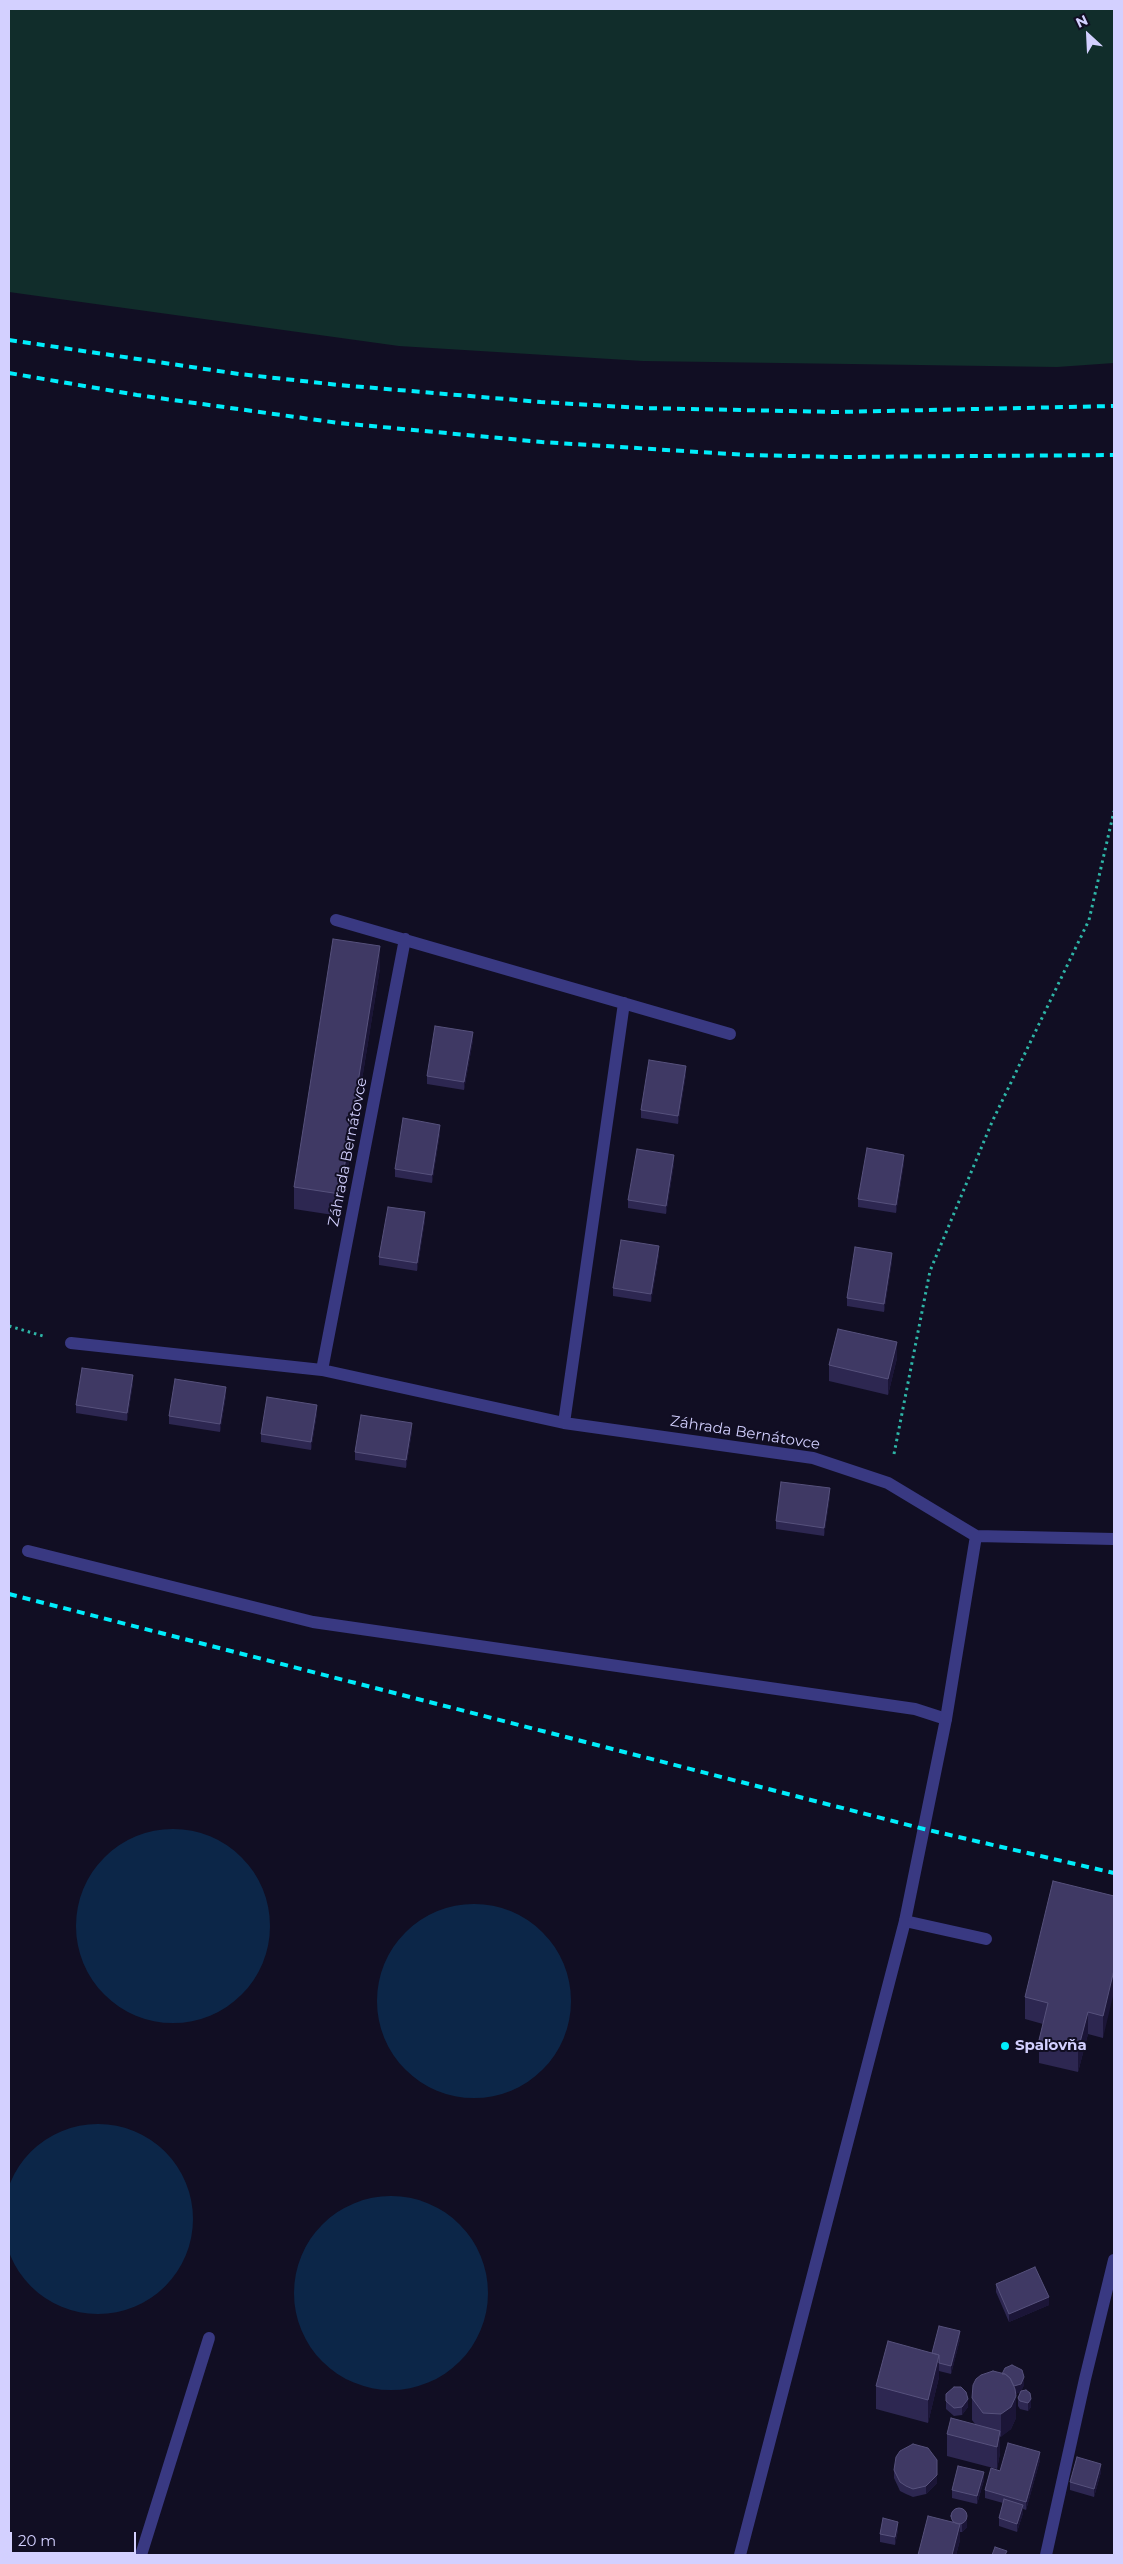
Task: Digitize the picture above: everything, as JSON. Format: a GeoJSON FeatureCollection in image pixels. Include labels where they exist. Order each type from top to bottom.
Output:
{"type":"FeatureCollection","features":[{"type":"Feature","properties":{"kind":"street"},"geometry":{"type":"LineString","coordinates":[[336,920],[730,1034]]}},
{"type":"Feature","properties":{"kind":"street","name":"Záhrada Bernátovce"},"geometry":{"type":"LineString","coordinates":[[322,1370],[405,939]]}},
{"type":"Feature","properties":{"kind":"street"},"geometry":{"type":"LineString","coordinates":[[564,1423],[624,1004]]}},
{"type":"Feature","properties":{"kind":"street","name":"Záhrada Bernátovce"},"geometry":{"type":"LineString","coordinates":[[70,1343],[322,1370],[564,1423],[813,1458],[888,1483],[976,1536],[1114,1539]]}},
{"type":"Feature","properties":{"kind":"street"},"geometry":{"type":"LineString","coordinates":[[740,2555],[905,1921],[946,1719],[976,1536]]}},
{"type":"Feature","properties":{"kind":"street"},"geometry":{"type":"LineString","coordinates":[[28,1551],[313,1622],[914,1709],[946,1719]]}},
{"type":"Feature","properties":{"kind":"street"},"geometry":{"type":"LineString","coordinates":[[905,1921],[986,1939]]}},
{"type":"Feature","properties":{"kind":"street"},"geometry":{"type":"LineString","coordinates":[[1046,2555],[1085,2379],[1114,2264]]}},
{"type":"Feature","properties":{"kind":"street"},"geometry":{"type":"LineString","coordinates":[[141,2555],[209,2338]]}},
{"type":"Feature","properties":{"kind":"path"},"geometry":{"type":"LineString","coordinates":[[888,1483],[930,1271],[992,1122],[1090,920],[1114,811]]}},
{"type":"Feature","properties":{"kind":"path"},"geometry":{"type":"LineString","coordinates":[[9,1326],[70,1343]]}},
{"type":"Feature","properties":{"kind":"green space"},"geometry":{"type":"Polygon","coordinates":[[[9,9],[1114,9],[1114,363],[1057,367],[643,361],[399,346],[9,292],[9,9]]]}},
{"type":"Feature","properties":{"kind":"water"},"geometry":{"type":"Polygon","coordinates":[[[183,1829],[192,1830],[219,1840],[242,1857],[254,1872],[263,1889],[269,1907],[269,1945],[263,1963],[254,1980],[242,1995],[227,2007],[210,2016],[192,2022],[163,2023],[154,2022],[127,2012],[111,2001],[98,1988],[87,1972],[77,1945],[76,1916],[77,1907],[87,1880],[98,1864],[111,1851],[127,1840],[154,1830],[183,1829]]]}},
{"type":"Feature","properties":{"kind":"water"},"geometry":{"type":"Polygon","coordinates":[[[474,1904],[493,1906],[520,1916],[535,1926],[549,1940],[563,1964],[569,1982],[571,2001],[569,2020],[559,2047],[549,2062],[535,2076],[511,2090],[493,2096],[474,2098],[455,2096],[428,2086],[413,2076],[399,2062],[385,2038],[379,2020],[377,2001],[379,1982],[389,1955],[399,1940],[413,1926],[437,1912],[455,1906],[474,1904]]]}},
{"type":"Feature","properties":{"kind":"water"},"geometry":{"type":"Polygon","coordinates":[[[107,2124],[117,2125],[143,2135],[159,2145],[172,2158],[186,2182],[192,2200],[192,2238],[186,2256],[172,2280],[159,2293],[135,2307],[117,2313],[89,2314],[79,2313],[53,2303],[37,2293],[24,2280],[10,2256],[4,2238],[3,2210],[4,2200],[14,2174],[24,2158],[37,2145],[61,2131],[79,2125],[107,2124]]]}},
{"type":"Feature","properties":{"kind":"water"},"geometry":{"type":"Polygon","coordinates":[[[381,2196],[401,2196],[437,2207],[460,2224],[472,2239],[481,2256],[488,2283],[488,2303],[481,2330],[472,2347],[460,2362],[445,2374],[428,2383],[401,2390],[381,2390],[345,2379],[329,2368],[316,2355],[305,2339],[298,2321],[294,2303],[294,2283],[305,2247],[316,2231],[329,2218],[345,2207],[363,2200],[381,2196]]]}},
{"type":"Feature","properties":{"kind":"building"},"geometry":{"type":"Polygon","coordinates":[[[333,939],[380,946],[340,1194],[294,1187],[333,939]]]}},
{"type":"Feature","properties":{"kind":"building"},"geometry":{"type":"Polygon","coordinates":[[[435,1026],[473,1032],[464,1082],[427,1076],[435,1026]]]}},
{"type":"Feature","properties":{"kind":"building"},"geometry":{"type":"Polygon","coordinates":[[[649,1060],[686,1066],[678,1116],[641,1110],[649,1060]]]}},
{"type":"Feature","properties":{"kind":"building"},"geometry":{"type":"Polygon","coordinates":[[[403,1118],[440,1125],[432,1175],[395,1169],[403,1118]]]}},
{"type":"Feature","properties":{"kind":"building"},"geometry":{"type":"Polygon","coordinates":[[[867,1148],[904,1155],[896,1205],[858,1199],[867,1148]]]}},
{"type":"Feature","properties":{"kind":"building"},"geometry":{"type":"Polygon","coordinates":[[[637,1149],[674,1155],[666,1206],[628,1200],[637,1149]]]}},
{"type":"Feature","properties":{"kind":"building"},"geometry":{"type":"Polygon","coordinates":[[[388,1207],[425,1212],[417,1263],[379,1257],[388,1207]]]}},
{"type":"Feature","properties":{"kind":"building"},"geometry":{"type":"Polygon","coordinates":[[[621,1240],[659,1246],[651,1294],[613,1288],[621,1240]]]}},
{"type":"Feature","properties":{"kind":"building"},"geometry":{"type":"Polygon","coordinates":[[[855,1247],[892,1253],[884,1304],[847,1298],[855,1247]]]}},
{"type":"Feature","properties":{"kind":"building"},"geometry":{"type":"Polygon","coordinates":[[[838,1329],[897,1342],[888,1379],[829,1365],[838,1329]]]}},
{"type":"Feature","properties":{"kind":"building"},"geometry":{"type":"Polygon","coordinates":[[[82,1368],[133,1375],[127,1413],[76,1405],[82,1368]]]}},
{"type":"Feature","properties":{"kind":"building"},"geometry":{"type":"Polygon","coordinates":[[[175,1379],[226,1387],[220,1424],[169,1416],[175,1379]]]}},
{"type":"Feature","properties":{"kind":"building"},"geometry":{"type":"Polygon","coordinates":[[[267,1397],[317,1405],[311,1442],[261,1434],[267,1397]]]}},
{"type":"Feature","properties":{"kind":"building"},"geometry":{"type":"Polygon","coordinates":[[[361,1415],[412,1423],[406,1460],[355,1452],[361,1415]]]}},
{"type":"Feature","properties":{"kind":"building"},"geometry":{"type":"Polygon","coordinates":[[[781,1482],[830,1488],[824,1528],[776,1521],[781,1482]]]}},
{"type":"Feature","properties":{"kind":"building"},"geometry":{"type":"Polygon","coordinates":[[[1053,1881],[1114,1896],[1114,1970],[1103,2016],[1088,2012],[1078,2050],[1039,2040],[1048,2003],[1025,1997],[1053,1881]]]}},
{"type":"Feature","properties":{"kind":"building"},"geometry":{"type":"Polygon","coordinates":[[[1035,2267],[1049,2297],[1009,2314],[996,2284],[1035,2267]]]}},
{"type":"Feature","properties":{"kind":"building"},"geometry":{"type":"Polygon","coordinates":[[[939,2326],[960,2331],[951,2366],[939,2363],[939,2355],[932,2353],[939,2326]]]}},
{"type":"Feature","properties":{"kind":"building"},"geometry":{"type":"Polygon","coordinates":[[[888,2341],[939,2355],[928,2400],[876,2386],[888,2341]]]}},
{"type":"Feature","properties":{"kind":"building"},"geometry":{"type":"Polygon","coordinates":[[[1012,2365],[1022,2370],[1024,2377],[1021,2384],[1014,2386],[1010,2378],[1002,2374],[1005,2368],[1012,2365]]]}},
{"type":"Feature","properties":{"kind":"building"},"geometry":{"type":"Polygon","coordinates":[[[993,2371],[1005,2374],[1010,2378],[1015,2389],[1016,2396],[1011,2407],[1001,2414],[983,2413],[972,2398],[973,2385],[976,2379],[993,2371]]]}},
{"type":"Feature","properties":{"kind":"building"},"geometry":{"type":"Polygon","coordinates":[[[954,2387],[961,2387],[966,2392],[968,2399],[962,2407],[954,2408],[946,2401],[946,2394],[954,2387]]]}},
{"type":"Feature","properties":{"kind":"building"},"geometry":{"type":"Polygon","coordinates":[[[1026,2390],[1030,2393],[1031,2399],[1028,2403],[1020,2401],[1018,2398],[1021,2391],[1026,2390]]]}},
{"type":"Feature","properties":{"kind":"building"},"geometry":{"type":"Polygon","coordinates":[[[951,2418],[1000,2431],[997,2447],[947,2434],[951,2418]]]}},
{"type":"Feature","properties":{"kind":"building"},"geometry":{"type":"Polygon","coordinates":[[[1008,2443],[1040,2452],[1026,2502],[985,2490],[991,2468],[1000,2471],[1008,2443]]]}},
{"type":"Feature","properties":{"kind":"building"},"geometry":{"type":"Polygon","coordinates":[[[913,2444],[928,2448],[937,2460],[937,2475],[926,2486],[913,2489],[900,2482],[894,2470],[896,2457],[900,2451],[913,2444]]]}},
{"type":"Feature","properties":{"kind":"building"},"geometry":{"type":"Polygon","coordinates":[[[1077,2457],[1101,2464],[1094,2489],[1070,2482],[1077,2457]]]}},
{"type":"Feature","properties":{"kind":"building"},"geometry":{"type":"Polygon","coordinates":[[[958,2466],[984,2472],[977,2496],[952,2490],[958,2466]]]}},
{"type":"Feature","properties":{"kind":"building"},"geometry":{"type":"Polygon","coordinates":[[[1004,2499],[1023,2505],[1017,2524],[999,2518],[1004,2499]]]}},
{"type":"Feature","properties":{"kind":"building"},"geometry":{"type":"Polygon","coordinates":[[[959,2508],[967,2516],[959,2524],[951,2516],[959,2508]]]}},
{"type":"Feature","properties":{"kind":"building"},"geometry":{"type":"Polygon","coordinates":[[[928,2516],[960,2524],[952,2555],[918,2555],[928,2516]]]}},
{"type":"Feature","properties":{"kind":"building"},"geometry":{"type":"Polygon","coordinates":[[[883,2518],[898,2522],[895,2537],[880,2534],[883,2518]]]}},
{"type":"Feature","properties":{"kind":"building"},"geometry":{"type":"Polygon","coordinates":[[[995,2547],[1007,2551],[1005,2555],[992,2555],[995,2547]]]}},
{"type":"Feature","properties":{"kind":"railway"},"geometry":{"type":"LineString","coordinates":[[9,340],[239,374],[339,385],[541,402],[642,408],[837,412],[1114,406]]}},
{"type":"Feature","properties":{"kind":"railway"},"geometry":{"type":"LineString","coordinates":[[9,373],[137,395],[339,423],[542,442],[746,455],[841,457],[1114,455]]}},
{"type":"Feature","properties":{"kind":"railway"},"geometry":{"type":"LineString","coordinates":[[9,1594],[924,1829],[1114,1873]]}},
{"type":"Feature","properties":{"kind":"place","name":"Spaľovňa"},"geometry":{"type":"Point","coordinates":[1005,2046]}}]}
